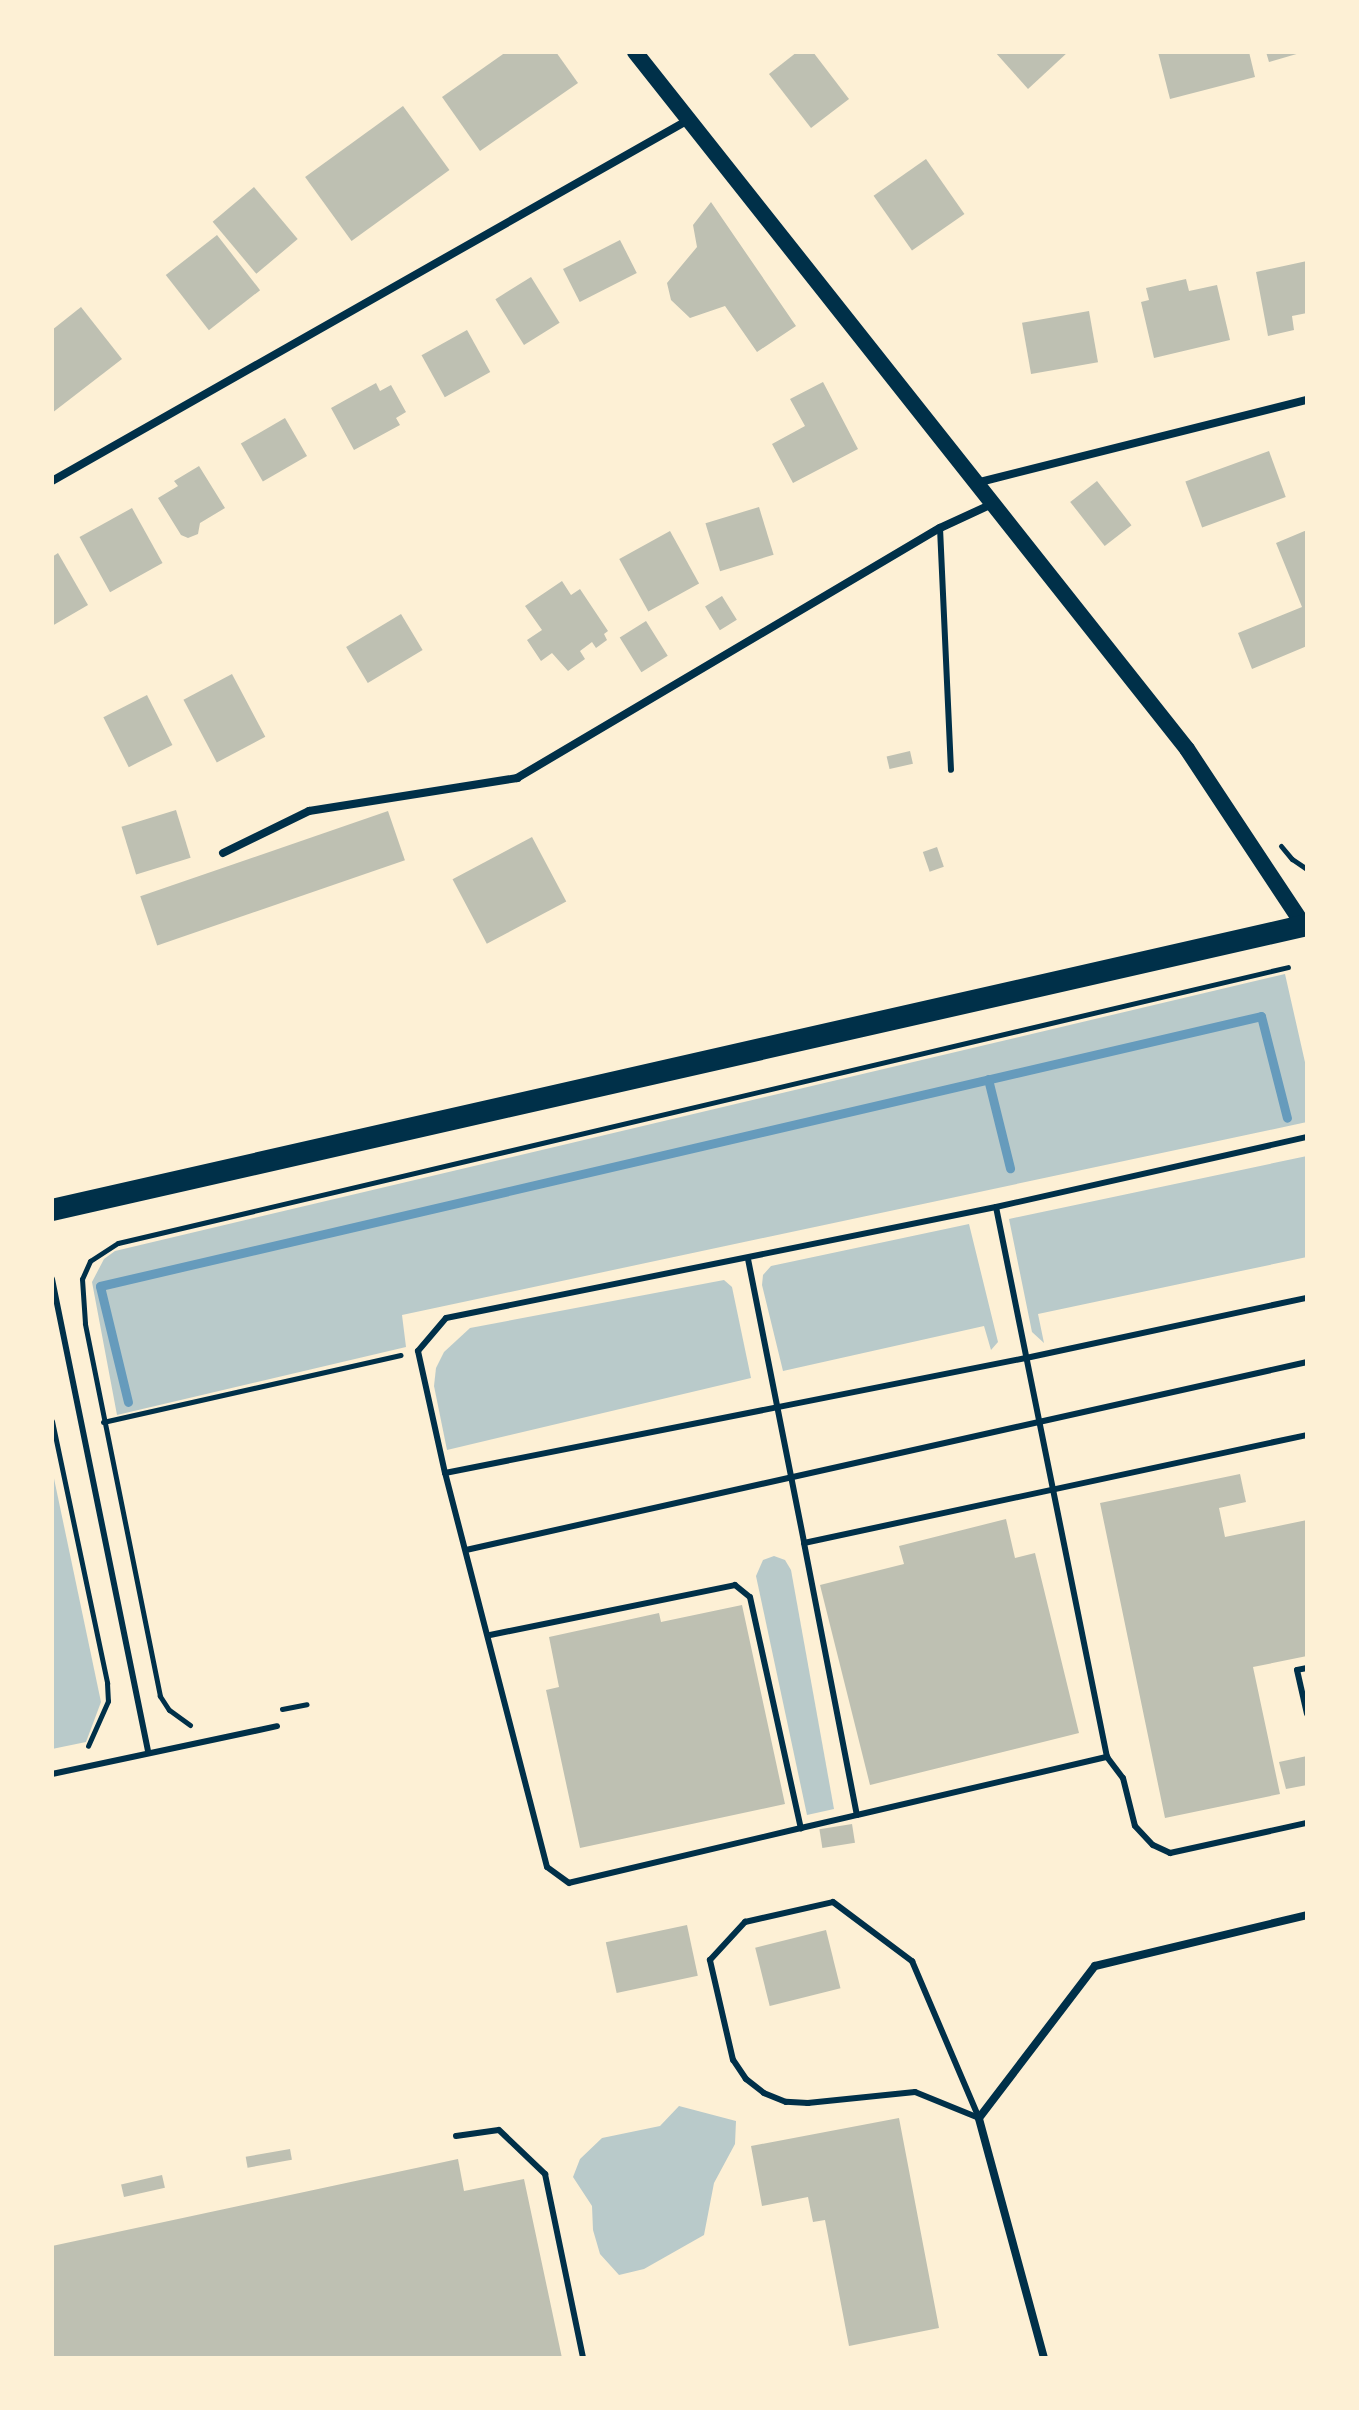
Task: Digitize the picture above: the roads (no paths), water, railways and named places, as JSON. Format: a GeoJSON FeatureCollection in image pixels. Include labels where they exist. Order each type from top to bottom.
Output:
{"type":"FeatureCollection","features":[{"type":"Feature","properties":{"kind":"highway"},"geometry":{"type":"LineString","coordinates":[[52,1210],[1306,929]]}},
{"type":"Feature","properties":{"kind":"main road"},"geometry":{"type":"LineString","coordinates":[[635,52],[1187,749],[1306,929]]}},
{"type":"Feature","properties":{"kind":"street"},"geometry":{"type":"LineString","coordinates":[[52,481],[689,120]]}},
{"type":"Feature","properties":{"kind":"street"},"geometry":{"type":"LineString","coordinates":[[976,483],[1307,400]]}},
{"type":"Feature","properties":{"kind":"street"},"geometry":{"type":"LineString","coordinates":[[223,853],[309,811],[517,778],[940,528],[993,504]]}},
{"type":"Feature","properties":{"kind":"street"},"geometry":{"type":"LineString","coordinates":[[1044,2358],[979,2118],[1095,1966],[1307,1915]]}},
{"type":"Feature","properties":{"kind":"lane"},"geometry":{"type":"LineString","coordinates":[[940,528],[951,770]]}},
{"type":"Feature","properties":{"kind":"lane"},"geometry":{"type":"LineString","coordinates":[[1107,1757],[569,1883],[547,1867],[490,1635],[445,1473],[418,1351],[446,1318],[996,1207],[1307,1137]]}},
{"type":"Feature","properties":{"kind":"lane"},"geometry":{"type":"LineString","coordinates":[[996,1207],[1107,1757],[1123,1778],[1135,1826],[1153,1845],[1170,1853],[1307,1823]]}},
{"type":"Feature","properties":{"kind":"lane"},"geometry":{"type":"LineString","coordinates":[[748,1259],[857,1815]]}},
{"type":"Feature","properties":{"kind":"lane"},"geometry":{"type":"LineString","coordinates":[[52,1279],[148,1752]]}},
{"type":"Feature","properties":{"kind":"lane"},"geometry":{"type":"LineString","coordinates":[[445,1473],[1026,1358],[1307,1298]]}},
{"type":"Feature","properties":{"kind":"lane"},"geometry":{"type":"LineString","coordinates":[[466,1550],[1307,1362]]}},
{"type":"Feature","properties":{"kind":"lane"},"geometry":{"type":"LineString","coordinates":[[804,1543],[1052,1487],[1307,1435]]}},
{"type":"Feature","properties":{"kind":"lane"},"geometry":{"type":"LineString","coordinates":[[490,1635],[735,1585],[750,1597],[801,1828]]}},
{"type":"Feature","properties":{"kind":"lane"},"geometry":{"type":"LineString","coordinates":[[1307,1668],[1297,1670],[1307,1714]]}},
{"type":"Feature","properties":{"kind":"lane"},"geometry":{"type":"LineString","coordinates":[[52,1774],[277,1726]]}},
{"type":"Feature","properties":{"kind":"lane"},"geometry":{"type":"LineString","coordinates":[[833,1902],[912,1961],[979,2118],[915,2092],[808,2103],[786,2102],[764,2093],[746,2079],[733,2060],[710,1960],[745,1922],[833,1902]]}},
{"type":"Feature","properties":{"kind":"lane"},"geometry":{"type":"LineString","coordinates":[[456,2136],[499,2130],[545,2174],[583,2358]]}},
{"type":"Feature","properties":{"kind":"waterway"},"geometry":{"type":"LineString","coordinates":[[128,1402],[100,1286],[1261,1016],[1287,1118]]}},
{"type":"Feature","properties":{"kind":"waterway"},"geometry":{"type":"LineString","coordinates":[[988,1079],[1010,1168]]}}]}
